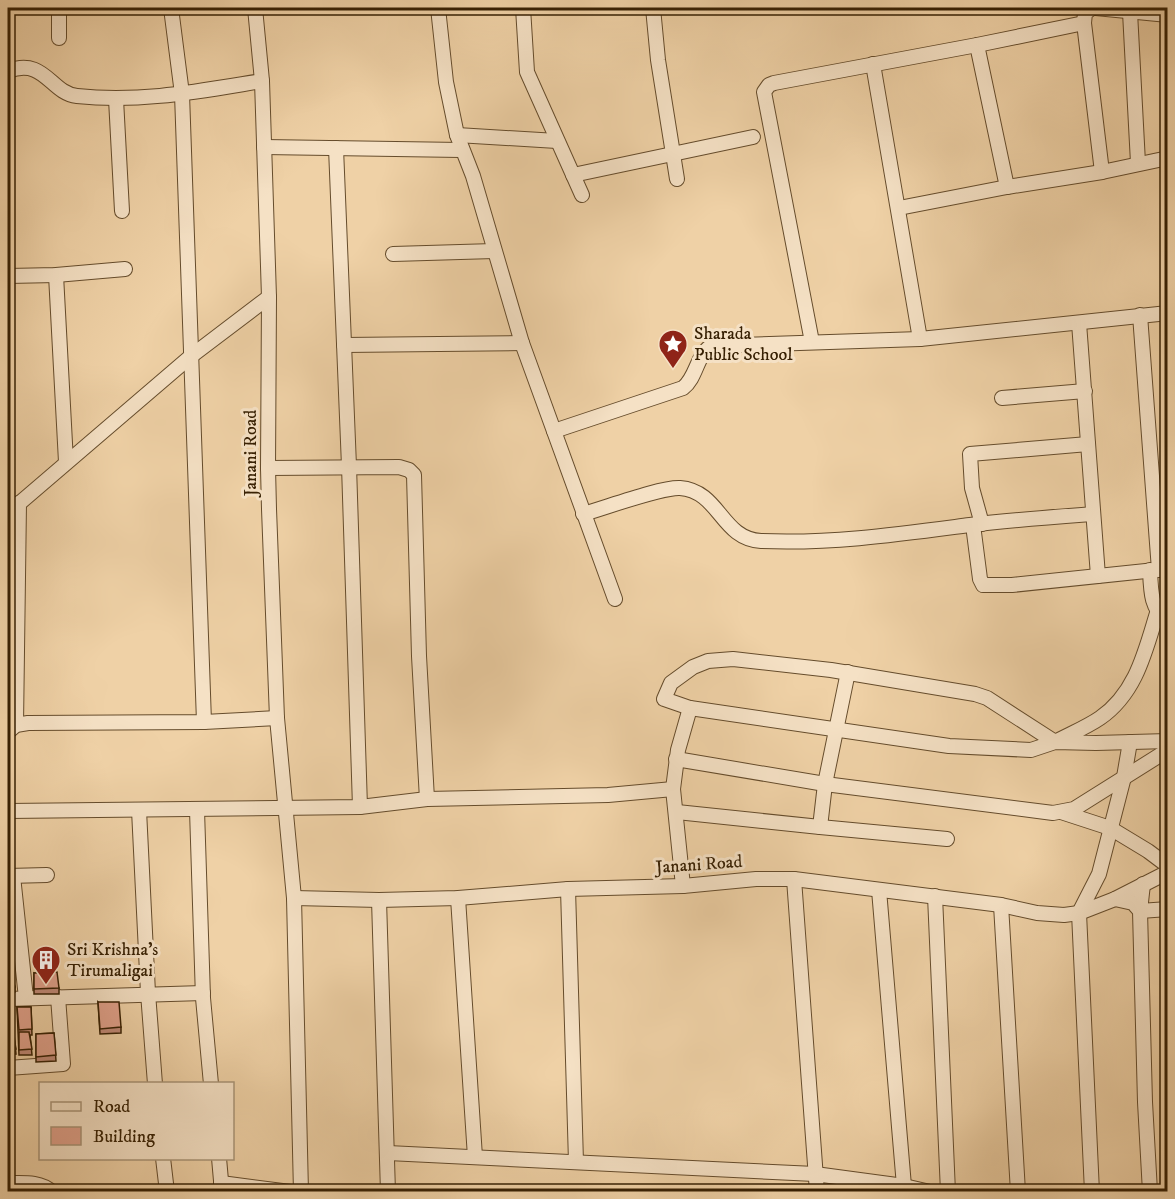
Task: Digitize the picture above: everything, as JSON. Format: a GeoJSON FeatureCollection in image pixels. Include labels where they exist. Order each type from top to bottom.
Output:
{"type":"FeatureCollection","features":[{"type":"Feature","properties":{"kind":"street"},"geometry":{"type":"LineString","coordinates":[[59,8],[59,38]]}},
{"type":"Feature","properties":{"kind":"street"},"geometry":{"type":"LineString","coordinates":[[171,8],[182,94],[204,722]]}},
{"type":"Feature","properties":{"kind":"street","name":"Janani Road"},"geometry":{"type":"LineString","coordinates":[[255,8],[262,81],[269,297],[268,468],[278,718],[294,898],[301,1191]]}},
{"type":"Feature","properties":{"kind":"street"},"geometry":{"type":"LineString","coordinates":[[438,8],[446,82],[461,150],[473,176],[522,343],[615,599]]}},
{"type":"Feature","properties":{"kind":"street"},"geometry":{"type":"LineString","coordinates":[[524,8],[527,72],[582,195]]}},
{"type":"Feature","properties":{"kind":"street"},"geometry":{"type":"LineString","coordinates":[[653,8],[658,60],[677,179]]}},
{"type":"Feature","properties":{"kind":"street"},"geometry":{"type":"LineString","coordinates":[[1102,172],[1084,23],[1085,13],[1094,8],[1167,15]]}},
{"type":"Feature","properties":{"kind":"street"},"geometry":{"type":"LineString","coordinates":[[1130,12],[1138,163]]}},
{"type":"Feature","properties":{"kind":"street"},"geometry":{"type":"LineString","coordinates":[[812,342],[764,92],[769,85],[1084,23]]}},
{"type":"Feature","properties":{"kind":"street"},"geometry":{"type":"LineString","coordinates":[[977,45],[1007,187]]}},
{"type":"Feature","properties":{"kind":"street"},"geometry":{"type":"LineString","coordinates":[[873,64],[920,339]]}},
{"type":"Feature","properties":{"kind":"street"},"geometry":{"type":"LineString","coordinates":[[8,71],[19,69],[38,71],[69,95],[116,99],[182,94],[262,81]]}},
{"type":"Feature","properties":{"kind":"street"},"geometry":{"type":"LineString","coordinates":[[116,99],[122,211]]}},
{"type":"Feature","properties":{"kind":"street"},"geometry":{"type":"LineString","coordinates":[[457,135],[557,141]]}},
{"type":"Feature","properties":{"kind":"street"},"geometry":{"type":"LineString","coordinates":[[573,175],[753,137]]}},
{"type":"Feature","properties":{"kind":"street"},"geometry":{"type":"LineString","coordinates":[[264,147],[461,150]]}},
{"type":"Feature","properties":{"kind":"street"},"geometry":{"type":"LineString","coordinates":[[336,148],[360,807]]}},
{"type":"Feature","properties":{"kind":"street"},"geometry":{"type":"LineString","coordinates":[[899,208],[1007,187],[1102,172],[1167,158]]}},
{"type":"Feature","properties":{"kind":"street"},"geometry":{"type":"LineString","coordinates":[[393,254],[494,251]]}},
{"type":"Feature","properties":{"kind":"street"},"geometry":{"type":"LineString","coordinates":[[8,276],[56,276],[125,270]]}},
{"type":"Feature","properties":{"kind":"street"},"geometry":{"type":"LineString","coordinates":[[56,276],[66,462]]}},
{"type":"Feature","properties":{"kind":"street"},"geometry":{"type":"LineString","coordinates":[[8,513],[190,357],[269,297]]}},
{"type":"Feature","properties":{"kind":"street"},"geometry":{"type":"LineString","coordinates":[[554,430],[683,388],[693,378],[702,354],[711,346],[920,339],[1167,313]]}},
{"type":"Feature","properties":{"kind":"street"},"geometry":{"type":"LineString","coordinates":[[1140,315],[1159,570],[1151,599],[1157,613],[1167,626]]}},
{"type":"Feature","properties":{"kind":"street"},"geometry":{"type":"LineString","coordinates":[[1079,323],[1098,576]]}},
{"type":"Feature","properties":{"kind":"street"},"geometry":{"type":"LineString","coordinates":[[344,345],[522,343]]}},
{"type":"Feature","properties":{"kind":"street"},"geometry":{"type":"LineString","coordinates":[[1002,398],[1085,391]]}},
{"type":"Feature","properties":{"kind":"street"},"geometry":{"type":"LineString","coordinates":[[1088,444],[970,454],[972,488],[978,524],[980,579],[983,585],[1012,585],[1159,570]]}},
{"type":"Feature","properties":{"kind":"street"},"geometry":{"type":"LineString","coordinates":[[268,468],[399,467],[409,470],[414,475],[419,656],[427,799]]}},
{"type":"Feature","properties":{"kind":"street"},"geometry":{"type":"LineString","coordinates":[[583,514],[665,490],[680,488],[697,493],[709,500],[730,529],[755,541],[862,539],[978,524],[1094,513]]}},
{"type":"Feature","properties":{"kind":"street"},"geometry":{"type":"LineString","coordinates":[[19,503],[12,728],[28,723],[204,722],[278,718]]}},
{"type":"Feature","properties":{"kind":"street"},"geometry":{"type":"LineString","coordinates":[[1157,613],[1139,670],[1123,698],[1100,718],[1055,742],[1031,750],[949,746],[690,708],[664,699],[670,683],[693,667],[708,661],[733,659],[848,672],[975,694],[987,698],[1055,742],[1167,741]]}},
{"type":"Feature","properties":{"kind":"street"},"geometry":{"type":"LineString","coordinates":[[820,827],[825,784],[848,672]]}},
{"type":"Feature","properties":{"kind":"street"},"geometry":{"type":"LineString","coordinates":[[682,886],[674,789],[676,759],[690,708]]}},
{"type":"Feature","properties":{"kind":"street"},"geometry":{"type":"LineString","coordinates":[[1092,1191],[1079,913],[1099,874],[1124,777],[1130,742]]}},
{"type":"Feature","properties":{"kind":"street"},"geometry":{"type":"LineString","coordinates":[[1061,812],[1074,809],[1167,750]]}},
{"type":"Feature","properties":{"kind":"street"},"geometry":{"type":"LineString","coordinates":[[676,759],[825,784],[1061,812],[1110,828],[1148,851],[1167,866]]}},
{"type":"Feature","properties":{"kind":"street"},"geometry":{"type":"LineString","coordinates":[[8,811],[360,807],[427,799],[608,795],[674,789]]}},
{"type":"Feature","properties":{"kind":"street"},"geometry":{"type":"LineString","coordinates":[[139,810],[155,1082]]}},
{"type":"Feature","properties":{"kind":"street"},"geometry":{"type":"LineString","coordinates":[[197,810],[203,993],[211,1082]]}},
{"type":"Feature","properties":{"kind":"street"},"geometry":{"type":"LineString","coordinates":[[677,812],[947,839]]}},
{"type":"Feature","properties":{"kind":"street","name":"Janani Road"},"geometry":{"type":"LineString","coordinates":[[294,898],[379,900],[458,898],[568,889],[682,886],[756,879],[794,879],[1064,915],[1079,913],[1115,899],[1167,872]]}},
{"type":"Feature","properties":{"kind":"street"},"geometry":{"type":"LineString","coordinates":[[26,998],[10,876],[47,875]]}},
{"type":"Feature","properties":{"kind":"street"},"geometry":{"type":"LineString","coordinates":[[794,879],[817,1191]]}},
{"type":"Feature","properties":{"kind":"street"},"geometry":{"type":"LineString","coordinates":[[1143,884],[1140,911],[1145,1102],[1150,1191]]}},
{"type":"Feature","properties":{"kind":"street"},"geometry":{"type":"LineString","coordinates":[[568,889],[576,1162]]}},
{"type":"Feature","properties":{"kind":"street"},"geometry":{"type":"LineString","coordinates":[[879,890],[904,1186]]}},
{"type":"Feature","properties":{"kind":"street"},"geometry":{"type":"LineString","coordinates":[[935,896],[948,1191]]}},
{"type":"Feature","properties":{"kind":"street"},"geometry":{"type":"LineString","coordinates":[[458,898],[475,1157]]}},
{"type":"Feature","properties":{"kind":"street"},"geometry":{"type":"LineString","coordinates":[[1115,899],[1133,903],[1140,911]]}},
{"type":"Feature","properties":{"kind":"street"},"geometry":{"type":"LineString","coordinates":[[379,900],[388,1191]]}},
{"type":"Feature","properties":{"kind":"street"},"geometry":{"type":"LineString","coordinates":[[1001,905],[1018,1191]]}},
{"type":"Feature","properties":{"kind":"street"},"geometry":{"type":"LineString","coordinates":[[1140,911],[1167,909]]}},
{"type":"Feature","properties":{"kind":"street"},"geometry":{"type":"LineString","coordinates":[[8,999],[203,993]]}},
{"type":"Feature","properties":{"kind":"street"},"geometry":{"type":"LineString","coordinates":[[8,1068],[63,1064],[58,997]]}},
{"type":"Feature","properties":{"kind":"street"},"geometry":{"type":"LineString","coordinates":[[387,1153],[815,1174],[930,1191]]}},
{"type":"Feature","properties":{"kind":"street"},"geometry":{"type":"LineString","coordinates":[[163,1160],[167,1191]]}},
{"type":"Feature","properties":{"kind":"street"},"geometry":{"type":"LineString","coordinates":[[219,1160],[222,1187],[290,1191]]}},
{"type":"Feature","properties":{"kind":"street"},"geometry":{"type":"LineString","coordinates":[[8,1183],[38,1184],[52,1191]]}},
{"type":"Feature","properties":{"kind":"building"},"geometry":{"type":"Polygon","coordinates":[[[8,965],[10,965],[15,987],[8,987],[8,965]]]}},
{"type":"Feature","properties":{"kind":"building","name":"Sri Krishna's Tirumaligai"},"geometry":{"type":"Polygon","coordinates":[[[57,972],[59,988],[34,989],[34,973],[57,972]]]}},
{"type":"Feature","properties":{"kind":"building"},"geometry":{"type":"Polygon","coordinates":[[[98,1002],[119,1002],[121,1027],[100,1029],[98,1002]]]}},
{"type":"Feature","properties":{"kind":"building"},"geometry":{"type":"Polygon","coordinates":[[[17,1007],[31,1007],[32,1029],[19,1030],[17,1007]]]}},
{"type":"Feature","properties":{"kind":"building"},"geometry":{"type":"Polygon","coordinates":[[[8,1008],[13,1008],[14,1028],[8,1028],[8,1008]]]}},
{"type":"Feature","properties":{"kind":"building"},"geometry":{"type":"Polygon","coordinates":[[[8,1032],[13,1032],[16,1049],[8,1049],[8,1032]]]}},
{"type":"Feature","properties":{"kind":"building"},"geometry":{"type":"Polygon","coordinates":[[[19,1032],[29,1032],[32,1049],[19,1050],[19,1032]]]}},
{"type":"Feature","properties":{"kind":"building"},"geometry":{"type":"Polygon","coordinates":[[[54,1033],[56,1055],[36,1057],[36,1034],[54,1033]]]}},
{"type":"Feature","properties":{"kind":"place","name":"Sharada Public School"},"geometry":{"type":"Point","coordinates":[673,370]}},
{"type":"Feature","properties":{"kind":"place","name":"Sri Krishna's Tirumaligai"},"geometry":{"type":"Point","coordinates":[46,986]}}]}
